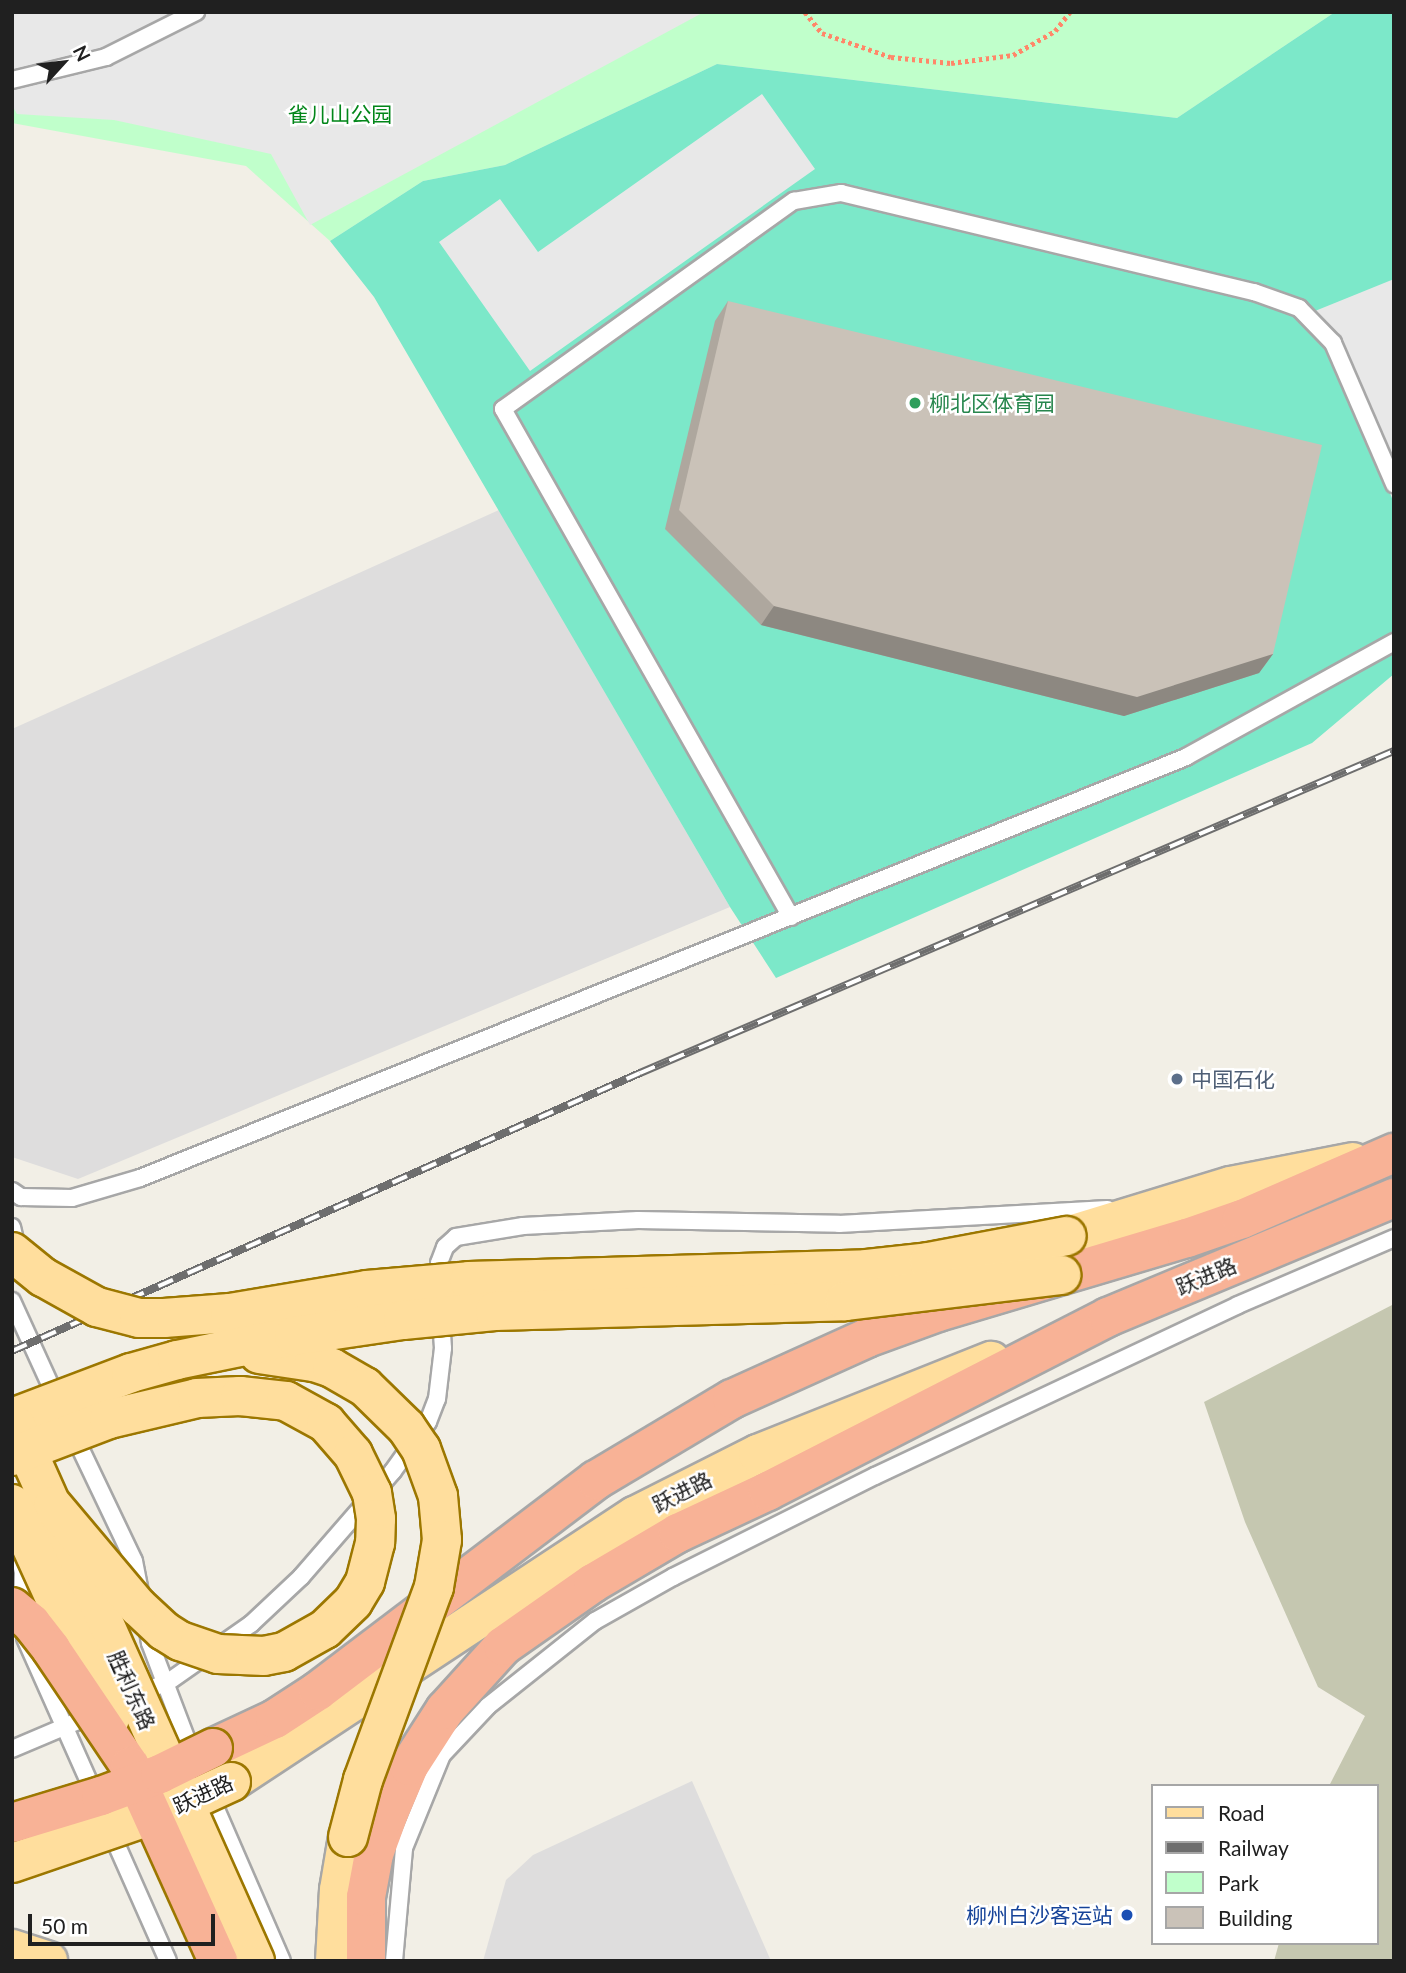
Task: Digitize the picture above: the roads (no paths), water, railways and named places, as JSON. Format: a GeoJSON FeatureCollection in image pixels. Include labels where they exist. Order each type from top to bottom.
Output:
{"type":"FeatureCollection","features":[{"type":"Feature","properties":{"kind":"highway","name":"跃进路"},"geometry":{"type":"LineString","coordinates":[[1070,1260],[1130,1258],[1242,1219],[1392,1154]]}},
{"type":"Feature","properties":{"kind":"highway","name":"跃进路"},"geometry":{"type":"LineString","coordinates":[[1108,1317],[1394,1198]]}},
{"type":"Feature","properties":{"kind":"highway"},"geometry":{"type":"LineString","coordinates":[[12,1823],[102,1796],[160,1774],[212,1770],[275,1719],[317,1691],[484,1562],[615,1468],[732,1399],[867,1338],[1070,1260]]}},
{"type":"Feature","properties":{"kind":"highway"},"geometry":{"type":"LineString","coordinates":[[366,1961],[366,1897],[374,1854],[410,1766],[445,1710],[503,1646],[593,1583],[678,1533],[768,1491],[1108,1317]]}},
{"type":"Feature","properties":{"kind":"highway"},"geometry":{"type":"LineString","coordinates":[[12,1607],[31,1623],[51,1649],[131,1766]]}},
{"type":"Feature","properties":{"kind":"highway","name":"胜利东路"},"geometry":{"type":"LineString","coordinates":[[131,1766],[218,1961]]}},
{"type":"Feature","properties":{"kind":"main road"},"geometry":{"type":"LineString","coordinates":[[12,1252],[43,1278],[97,1307],[139,1318],[230,1314],[367,1290],[470,1281],[867,1269],[929,1262],[1070,1260],[1166,1207],[1231,1186],[1392,1154]]}},
{"type":"Feature","properties":{"kind":"main road","name":"跃进路"},"geometry":{"type":"LineString","coordinates":[[12,1417],[131,1373],[294,1336],[389,1322],[495,1311],[845,1301],[1070,1260]]}},
{"type":"Feature","properties":{"kind":"main road","name":"跃进路"},"geometry":{"type":"LineString","coordinates":[[12,1863],[181,1805],[212,1770],[688,1488],[758,1454],[1108,1317]]}},
{"type":"Feature","properties":{"kind":"main road"},"geometry":{"type":"LineString","coordinates":[[225,1351],[314,1362],[365,1387],[407,1427],[421,1449],[439,1496],[442,1540],[436,1577],[363,1780],[341,1876],[335,1961]]}},
{"type":"Feature","properties":{"kind":"main road"},"geometry":{"type":"LineString","coordinates":[[12,1455],[109,1419],[197,1398],[240,1396],[286,1401],[326,1423],[354,1454],[372,1493],[376,1519],[375,1544],[365,1582],[354,1602],[325,1629],[295,1647],[264,1657],[218,1654],[180,1641],[138,1607],[53,1506]]}},
{"type":"Feature","properties":{"kind":"main road","name":"胜利东路"},"geometry":{"type":"LineString","coordinates":[[12,1417],[53,1506],[100,1620],[255,1961]]}},
{"type":"Feature","properties":{"kind":"main road","name":"胜利东路"},"geometry":{"type":"LineString","coordinates":[[12,1504],[131,1766]]}},
{"type":"Feature","properties":{"kind":"main road"},"geometry":{"type":"LineString","coordinates":[[12,1949],[48,1961]]}},
{"type":"Feature","properties":{"kind":"lane"},"geometry":{"type":"LineString","coordinates":[[12,80],[106,57],[196,12]]}},
{"type":"Feature","properties":{"kind":"lane"},"geometry":{"type":"LineString","coordinates":[[791,917],[503,409],[525,393],[794,201],[841,193],[1254,292],[1299,308],[1333,343],[1394,484]]}},
{"type":"Feature","properties":{"kind":"lane"},"geometry":{"type":"LineString","coordinates":[[12,1191],[21,1197],[72,1198],[140,1178],[1186,757],[1394,642]]}},
{"type":"Feature","properties":{"kind":"lane"},"geometry":{"type":"LineString","coordinates":[[12,1749],[166,1683],[251,1624],[301,1577],[393,1471],[428,1422],[438,1399],[441,1374],[439,1263],[445,1247],[456,1237],[523,1226],[638,1220],[839,1224],[1057,1210],[1166,1207]]}},
{"type":"Feature","properties":{"kind":"lane"},"geometry":{"type":"LineString","coordinates":[[12,1227],[15,1240],[12,1252]]}},
{"type":"Feature","properties":{"kind":"lane"},"geometry":{"type":"LineString","coordinates":[[394,1961],[404,1848],[442,1755],[488,1706],[595,1621],[674,1577],[875,1476],[1238,1305],[1394,1238]]}},
{"type":"Feature","properties":{"kind":"lane"},"geometry":{"type":"LineString","coordinates":[[12,1301],[134,1562],[150,1643],[166,1683],[212,1770],[282,1961]]}},
{"type":"Feature","properties":{"kind":"lane"},"geometry":{"type":"LineString","coordinates":[[12,1536],[23,1572],[21,1626],[168,1961]]}},
{"type":"Feature","properties":{"kind":"railway"},"geometry":{"type":"LineString","coordinates":[[12,1351],[640,1073],[1394,751]]}},
{"type":"Feature","properties":{"kind":"place","name":"柳北区体育园"},"geometry":{"type":"Point","coordinates":[915,403]}},
{"type":"Feature","properties":{"kind":"place","name":"中国石化"},"geometry":{"type":"Point","coordinates":[1177,1079]}},
{"type":"Feature","properties":{"kind":"place","name":"柳州白沙客运站"},"geometry":{"type":"Point","coordinates":[1127,1915]}},
{"type":"Feature","properties":{"kind":"park label","name":"雀儿山公园"},"geometry":{"type":"Point","coordinates":[340,114]}}]}
